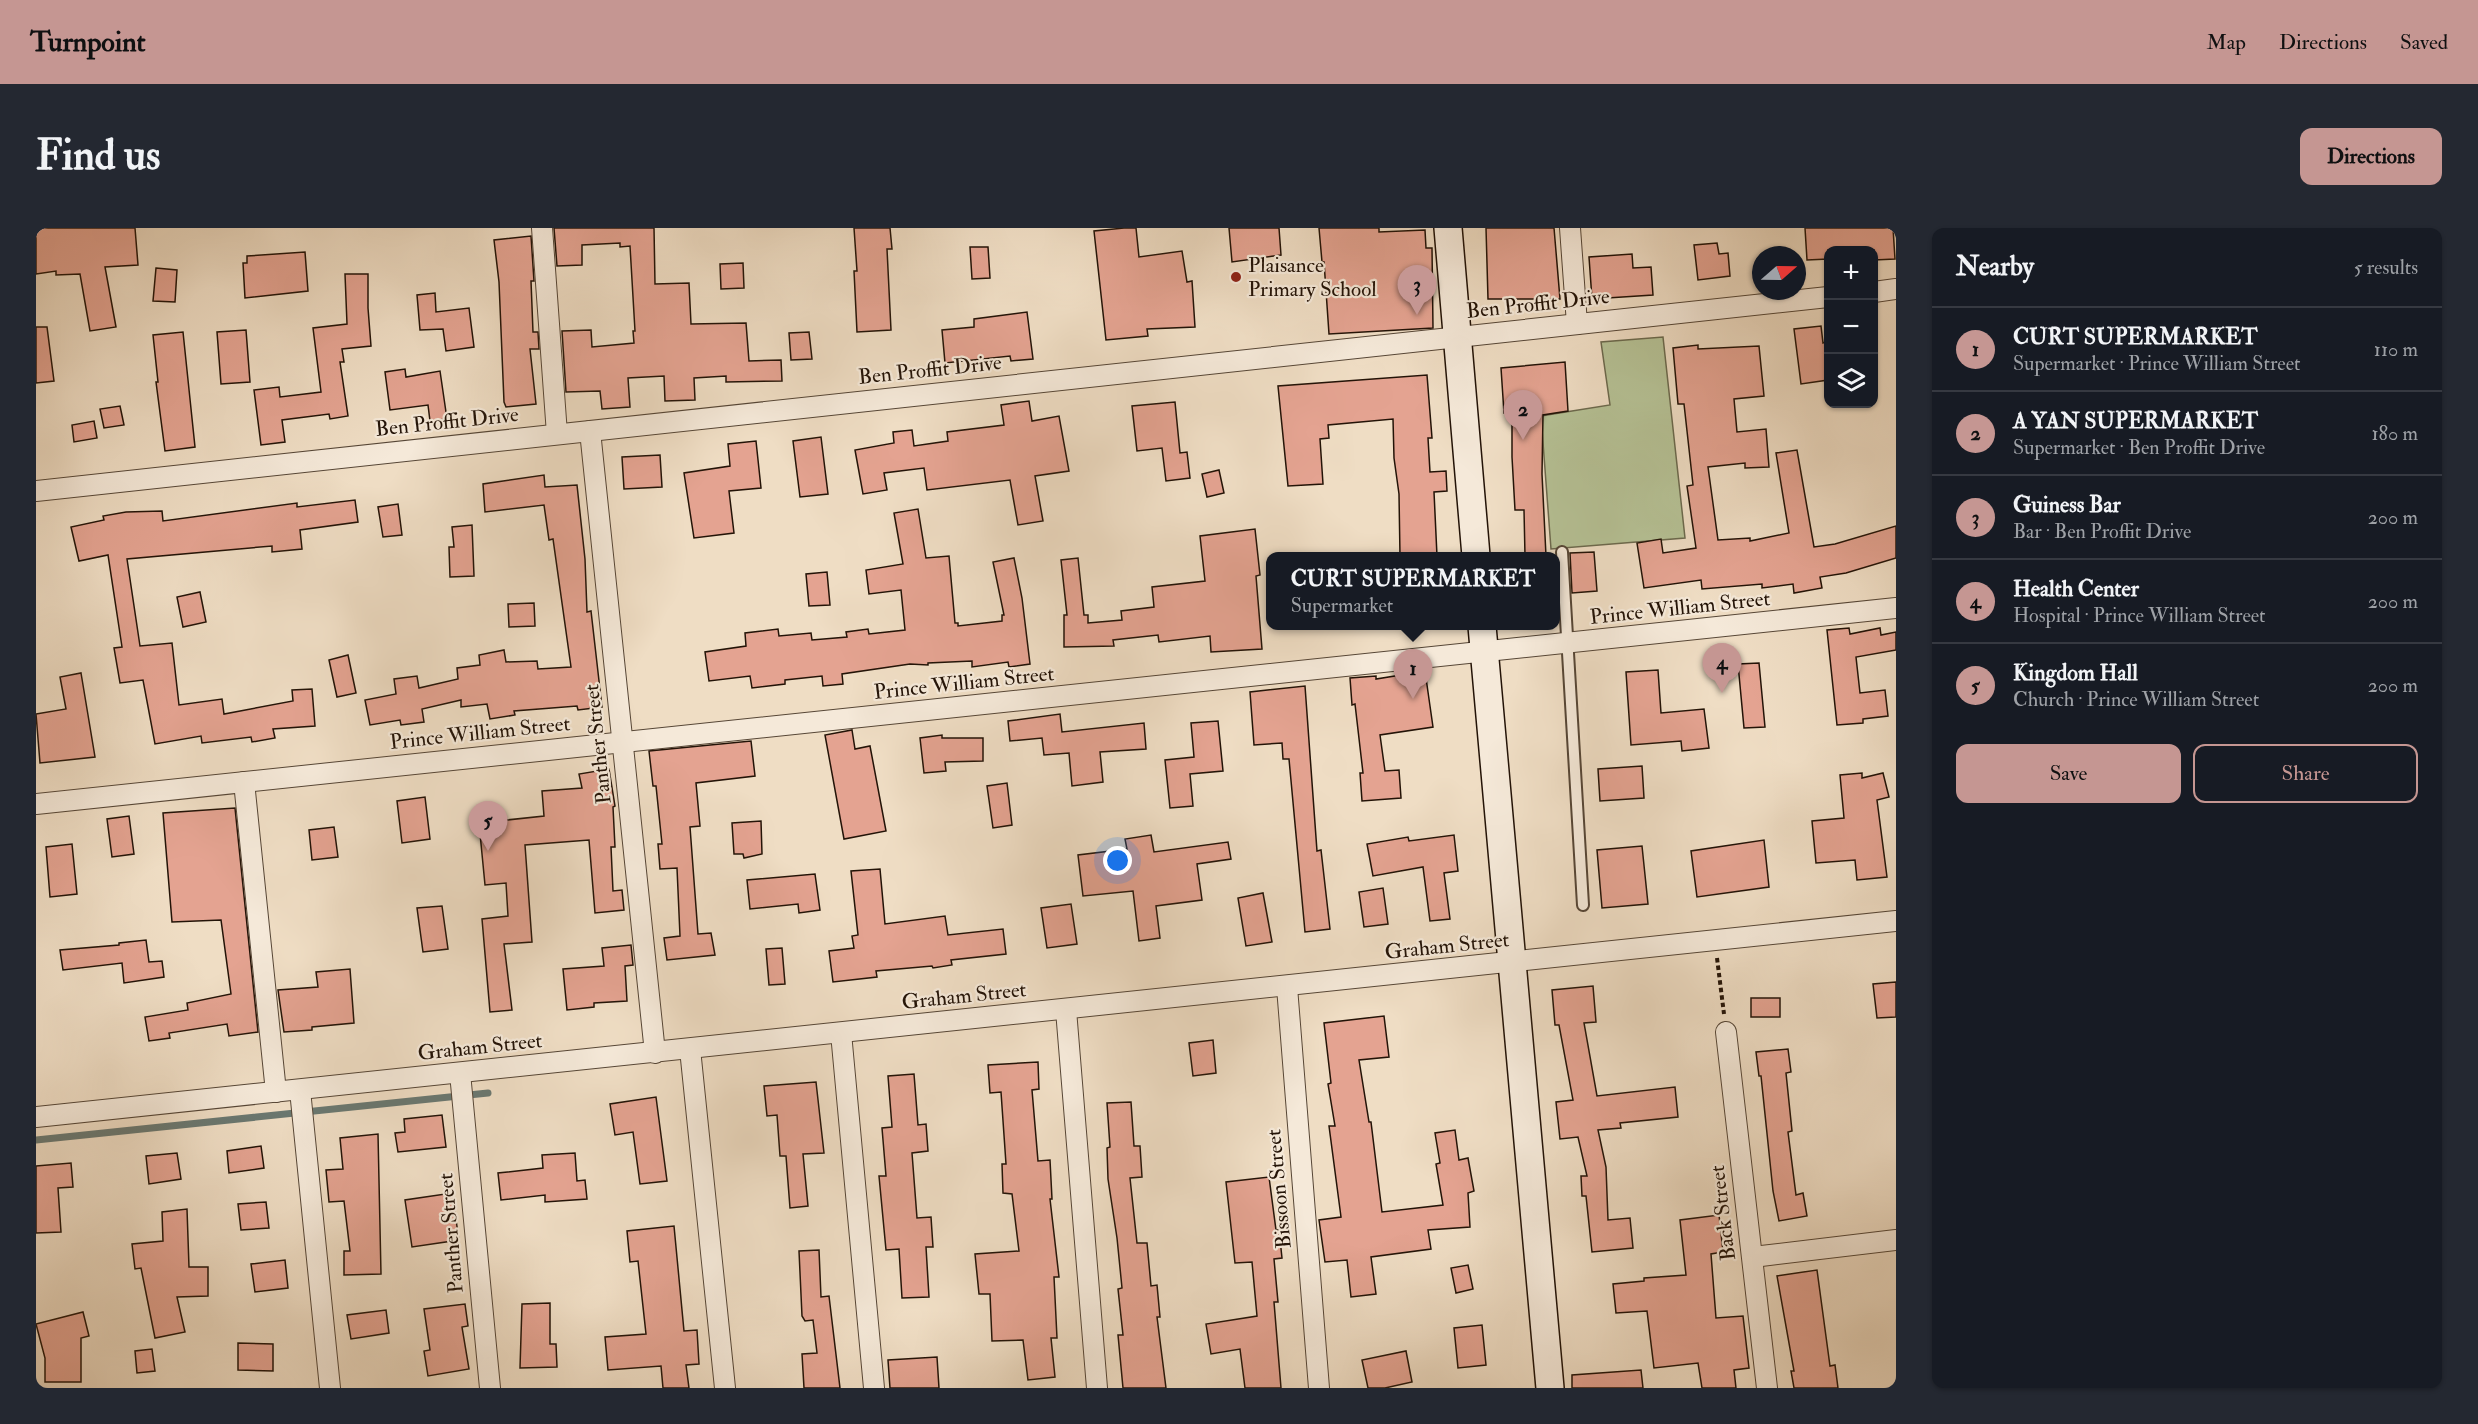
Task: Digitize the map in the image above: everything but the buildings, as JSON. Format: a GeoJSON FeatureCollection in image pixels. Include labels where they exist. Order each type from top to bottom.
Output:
{"type":"FeatureCollection","features":[{"type":"Feature","properties":{"kind":"main road"},"geometry":{"type":"LineString","coordinates":[[1448,228],[1476,552]]}},
{"type":"Feature","properties":{"kind":"main road"},"geometry":{"type":"LineString","coordinates":[[1482,630],[1550,1388]]}},
{"type":"Feature","properties":{"kind":"street"},"geometry":{"type":"LineString","coordinates":[[542,228],[557,434]]}},
{"type":"Feature","properties":{"kind":"street"},"geometry":{"type":"LineString","coordinates":[[1570,228],[1577,324]]}},
{"type":"Feature","properties":{"kind":"street"},"geometry":{"type":"LineString","coordinates":[[1878,291],[1896,289]]}},
{"type":"Feature","properties":{"kind":"street","name":"Ben Proffit Drive"},"geometry":{"type":"LineString","coordinates":[[36,491],[1824,297]]}},
{"type":"Feature","properties":{"kind":"street","name":"Panther Street"},"geometry":{"type":"LineString","coordinates":[[590,431],[655,1053]]}},
{"type":"Feature","properties":{"kind":"street","name":"Prince William Street"},"geometry":{"type":"LineString","coordinates":[[36,804],[1896,608]]}},
{"type":"Feature","properties":{"kind":"street"},"geometry":{"type":"LineString","coordinates":[[244,782],[275,1086]]}},
{"type":"Feature","properties":{"kind":"street","name":"Graham Street"},"geometry":{"type":"LineString","coordinates":[[36,1117],[275,1086],[300,1090],[1896,921]]}},
{"type":"Feature","properties":{"kind":"street","name":"Bissoon Street"},"geometry":{"type":"LineString","coordinates":[[1287,987],[1319,1388]]}},
{"type":"Feature","properties":{"kind":"street"},"geometry":{"type":"LineString","coordinates":[[1066,1010],[1097,1388]]}},
{"type":"Feature","properties":{"kind":"street","name":"Back Street"},"geometry":{"type":"LineString","coordinates":[[1726,1032],[1767,1388]]}},
{"type":"Feature","properties":{"kind":"street"},"geometry":{"type":"LineString","coordinates":[[842,1033],[874,1388]]}},
{"type":"Feature","properties":{"kind":"street"},"geometry":{"type":"LineString","coordinates":[[690,1049],[725,1388]]}},
{"type":"Feature","properties":{"kind":"street","name":"Panther Street"},"geometry":{"type":"LineString","coordinates":[[460,1073],[490,1388]]}},
{"type":"Feature","properties":{"kind":"street"},"geometry":{"type":"LineString","coordinates":[[300,1090],[330,1388]]}},
{"type":"Feature","properties":{"kind":"street"},"geometry":{"type":"LineString","coordinates":[[1753,1257],[1896,1240]]}},
{"type":"Feature","properties":{"kind":"lane"},"geometry":{"type":"LineString","coordinates":[[1562,552],[1583,904]]}},
{"type":"Feature","properties":{"kind":"path"},"geometry":{"type":"LineString","coordinates":[[1715,941],[1726,1032]]}},
{"type":"Feature","properties":{"kind":"green space"},"geometry":{"type":"Polygon","coordinates":[[[1663,337],[1685,538],[1551,549],[1541,416],[1610,405],[1601,342],[1663,337]]]}},
{"type":"Feature","properties":{"kind":"waterway"},"geometry":{"type":"LineString","coordinates":[[36,1140],[488,1093]]}},
{"type":"Feature","properties":{"kind":"place","name":"Plaisance Primary School"},"geometry":{"type":"Point","coordinates":[1236,277]}},
{"type":"Feature","properties":{"kind":"place","name":"Guiness Bar"},"geometry":{"type":"Point","coordinates":[1417,315]}},
{"type":"Feature","properties":{"kind":"place","name":"A YAN SUPERMARKET"},"geometry":{"type":"Point","coordinates":[1523,440]}},
{"type":"Feature","properties":{"kind":"place","name":"Health Center"},"geometry":{"type":"Point","coordinates":[1722,693]}},
{"type":"Feature","properties":{"kind":"place","name":"CURT SUPERMARKET"},"geometry":{"type":"Point","coordinates":[1413,699]}},
{"type":"Feature","properties":{"kind":"place","name":"Kingdom Hall"},"geometry":{"type":"Point","coordinates":[488,851]}}]}
